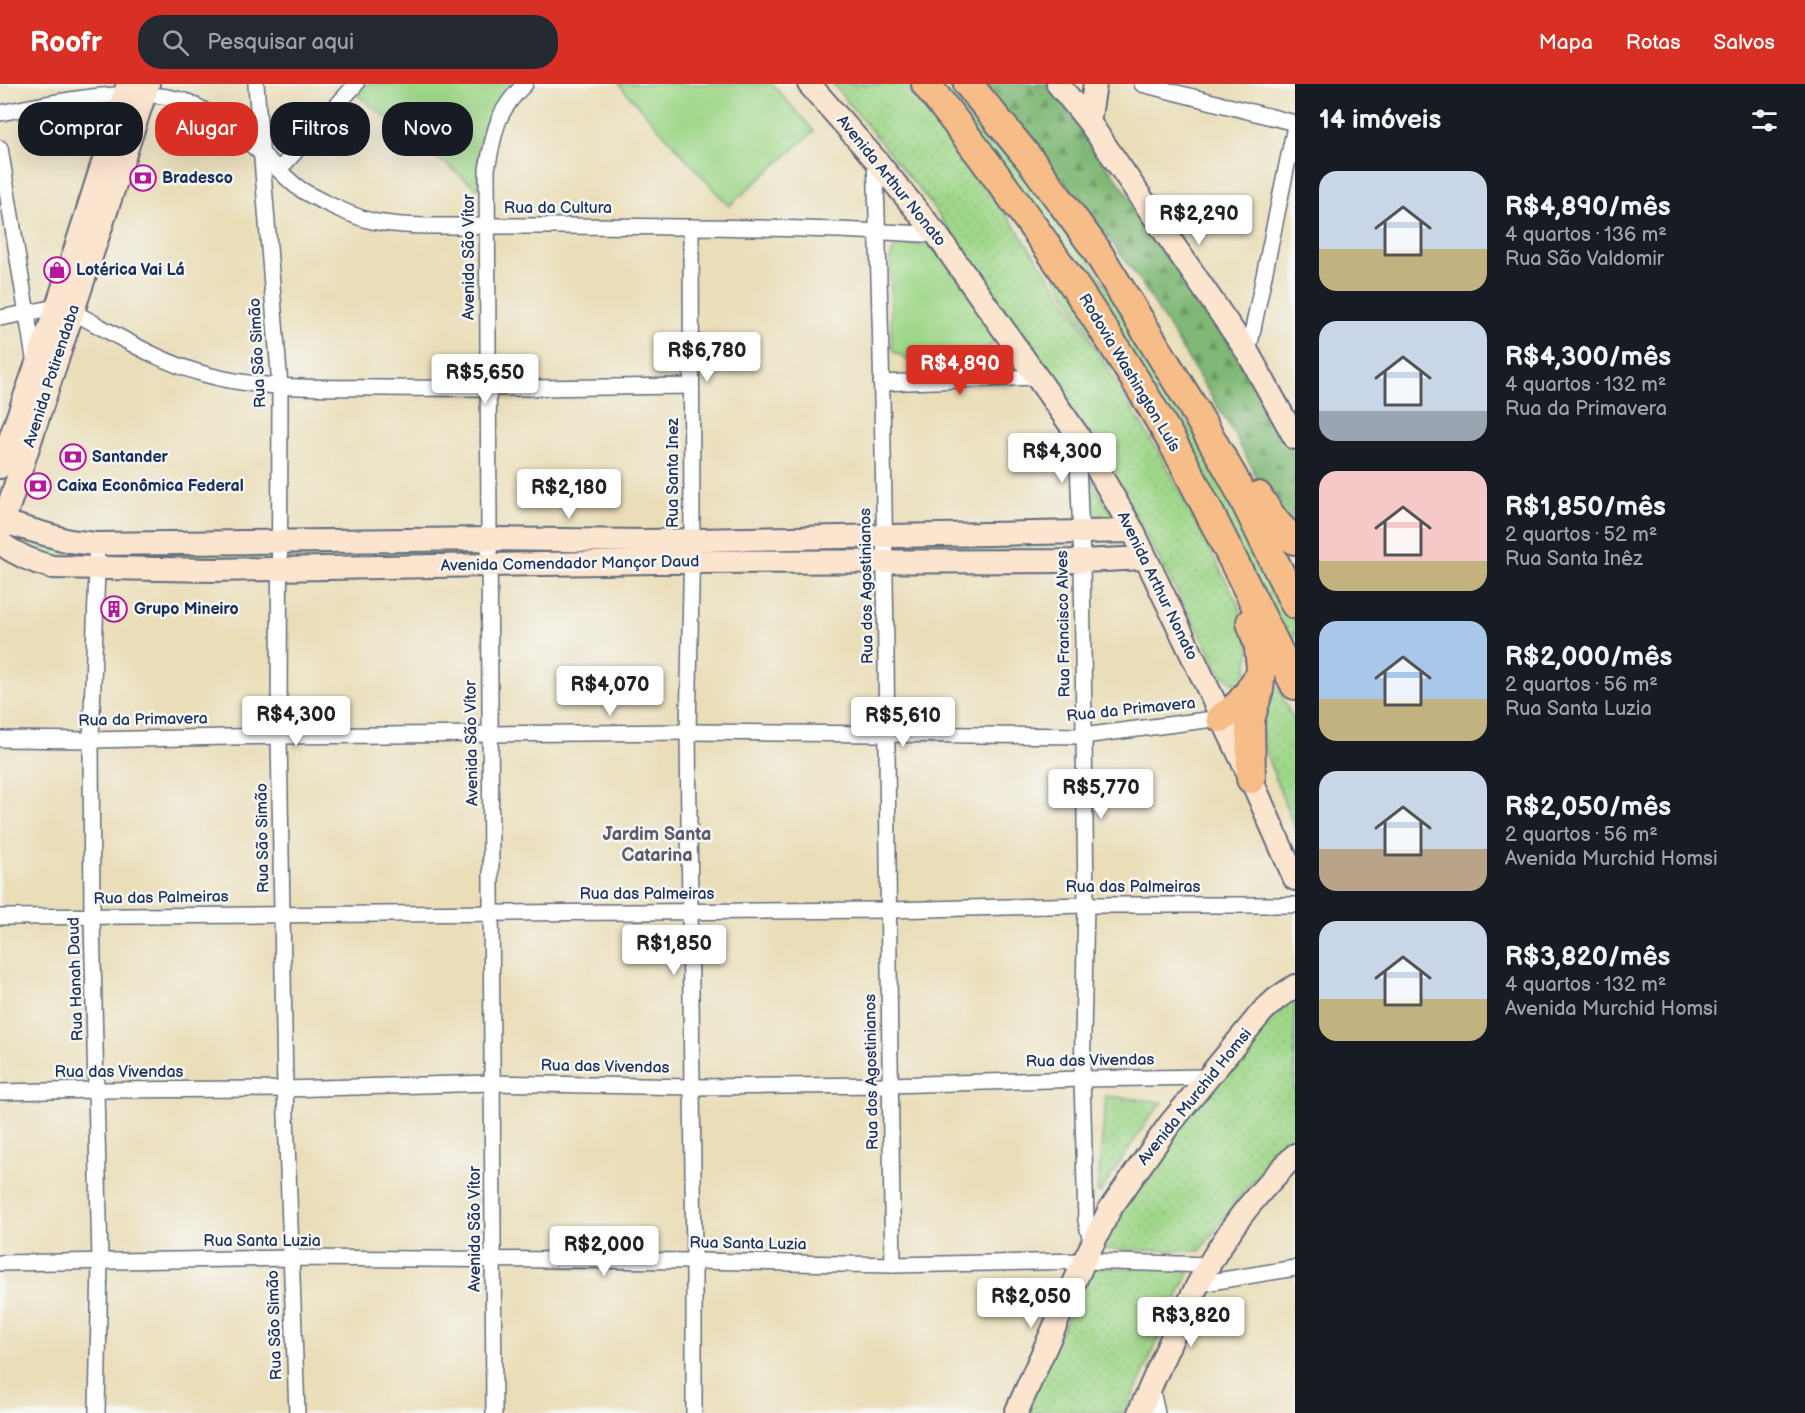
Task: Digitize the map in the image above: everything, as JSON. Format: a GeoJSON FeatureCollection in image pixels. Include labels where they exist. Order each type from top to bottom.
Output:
{"type":"FeatureCollection","features":[{"type":"Feature","properties":{"kind":"highway","name":"Rodovia Washington Luís"},"geometry":{"type":"LineString","coordinates":[[926,84],[1084,297],[1171,440],[1295,685]]}},
{"type":"Feature","properties":{"kind":"highway"},"geometry":{"type":"LineString","coordinates":[[968,84],[1031,161],[1095,248],[1191,404],[1234,479],[1295,604]]}},
{"type":"Feature","properties":{"kind":"highway"},"geometry":{"type":"LineString","coordinates":[[1191,404],[1274,521],[1295,540]]}},
{"type":"Feature","properties":{"kind":"highway"},"geometry":{"type":"LineString","coordinates":[[1235,563],[1236,586],[1259,646],[1261,669],[1259,689],[1250,720],[1251,779]]}},
{"type":"Feature","properties":{"kind":"highway"},"geometry":{"type":"LineString","coordinates":[[1221,718],[1233,711],[1247,695],[1261,669]]}},
{"type":"Feature","properties":{"kind":"main road","name":"Avenida Arthur Nonato"},"geometry":{"type":"LineString","coordinates":[[809,84],[875,159],[937,235],[1077,434],[1133,531],[1251,779],[1295,879]]}},
{"type":"Feature","properties":{"kind":"main road"},"geometry":{"type":"LineString","coordinates":[[1058,84],[1089,122],[1248,352],[1295,438]]}},
{"type":"Feature","properties":{"kind":"main road"},"geometry":{"type":"LineString","coordinates":[[1089,122],[1095,84]]}},
{"type":"Feature","properties":{"kind":"main road","name":"Avenida Potirendaba"},"geometry":{"type":"LineString","coordinates":[[1,529],[65,310],[137,87]]}},
{"type":"Feature","properties":{"kind":"main road","name":"Avenida Potirendaba"},"geometry":{"type":"LineString","coordinates":[[0,467],[36,368],[65,310]]}},
{"type":"Feature","properties":{"kind":"main road","name":"Avenida Comendador Mançor Daud"},"geometry":{"type":"LineString","coordinates":[[1,529],[96,544],[489,539],[646,541],[1133,531]]}},
{"type":"Feature","properties":{"kind":"main road","name":"Avenida Comendador Mançor Daud"},"geometry":{"type":"LineString","coordinates":[[1,529],[18,556],[52,567],[97,569],[214,570],[691,562],[1082,561],[1145,558]]}},
{"type":"Feature","properties":{"kind":"main road","name":"Avenida Murchid Homsi"},"geometry":{"type":"LineString","coordinates":[[1016,1413],[1110,1209],[1169,1125],[1262,1012],[1295,986]]}},
{"type":"Feature","properties":{"kind":"main road"},"geometry":{"type":"LineString","coordinates":[[1138,1413],[1203,1275],[1235,1224],[1295,1155]]}},
{"type":"Feature","properties":{"kind":"street","name":"Rua São Simão"},"geometry":{"type":"LineString","coordinates":[[256,84],[280,387],[279,736],[285,1089],[297,1413]]}},
{"type":"Feature","properties":{"kind":"street"},"geometry":{"type":"LineString","coordinates":[[279,170],[356,84]]}},
{"type":"Feature","properties":{"kind":"street","name":"Avenida São Vítor"},"geometry":{"type":"LineString","coordinates":[[494,1413],[487,169],[495,127],[506,105],[525,84]]}},
{"type":"Feature","properties":{"kind":"street"},"geometry":{"type":"LineString","coordinates":[[1142,84],[1295,124],[1248,352]]}},
{"type":"Feature","properties":{"kind":"street","name":"Rua da Cultura"},"geometry":{"type":"LineString","coordinates":[[0,113],[137,87],[177,98],[220,120],[263,155],[297,187],[340,210],[370,220],[418,226],[691,227],[878,231],[937,235]]}},
{"type":"Feature","properties":{"kind":"street"},"geometry":{"type":"LineString","coordinates":[[0,147],[36,368]]}},
{"type":"Feature","properties":{"kind":"street","name":"Rua dos Agostinianos"},"geometry":{"type":"LineString","coordinates":[[875,159],[885,561],[893,1265]]}},
{"type":"Feature","properties":{"kind":"street","name":"Rua Santa Inez"},"geometry":{"type":"LineString","coordinates":[[691,227],[692,539],[688,732],[694,1413]]}},
{"type":"Feature","properties":{"kind":"street"},"geometry":{"type":"LineString","coordinates":[[0,318],[65,310],[174,364],[233,381],[280,387],[488,389],[691,386]]}},
{"type":"Feature","properties":{"kind":"street"},"geometry":{"type":"LineString","coordinates":[[881,383],[1037,377]]}},
{"type":"Feature","properties":{"kind":"street","name":"Rua Francisco Alves"},"geometry":{"type":"LineString","coordinates":[[1077,434],[1082,561],[1086,905],[1082,1079],[1088,1253]]}},
{"type":"Feature","properties":{"kind":"street","name":"Rua Hanah Daud"},"geometry":{"type":"LineString","coordinates":[[96,544],[91,740],[92,917],[100,1261],[97,1413]]}},
{"type":"Feature","properties":{"kind":"street","name":"Rua da Primavera"},"geometry":{"type":"LineString","coordinates":[[0,739],[91,740],[688,732],[1083,736],[1221,718]]}},
{"type":"Feature","properties":{"kind":"street","name":"Rua das Palmeiras"},"geometry":{"type":"LineString","coordinates":[[0,917],[889,910],[1086,905],[1295,905]]}},
{"type":"Feature","properties":{"kind":"street","name":"Rua das Vivendas"},"geometry":{"type":"LineString","coordinates":[[0,1092],[285,1089],[492,1083],[692,1087],[890,1085],[1209,1077]]}},
{"type":"Feature","properties":{"kind":"street","name":"Rua Santa Luzia"},"geometry":{"type":"LineString","coordinates":[[0,1263],[291,1258],[893,1265],[1088,1253],[1203,1275],[1295,1268]]}},
{"type":"Feature","properties":{"kind":"street"},"geometry":{"type":"LineString","coordinates":[[1151,1386],[1157,1413]]}},
{"type":"Feature","properties":{"kind":"green space"},"geometry":{"type":"Polygon","coordinates":[[[365,84],[515,84],[484,130],[478,189],[436,156],[473,156],[473,102],[382,102],[382,114],[370,105],[370,102],[366,102],[356,94],[365,84]]]}},
{"type":"Feature","properties":{"kind":"green space"},"geometry":{"type":"Polygon","coordinates":[[[619,84],[772,84],[814,131],[729,206],[619,84]]]}},
{"type":"Feature","properties":{"kind":"green space"},"geometry":{"type":"Polygon","coordinates":[[[833,84],[905,84],[1014,225],[1080,322],[1170,472],[1236,600],[1246,624],[1250,648],[1245,685],[1230,680],[1220,672],[1121,490],[1037,355],[928,200],[833,84]]]}},
{"type":"Feature","properties":{"kind":"green space"},"geometry":{"type":"Polygon","coordinates":[[[936,84],[959,84],[1066,220],[1246,520],[1295,619],[1295,663],[936,84]]]}},
{"type":"Feature","properties":{"kind":"green space"},"geometry":{"type":"Polygon","coordinates":[[[984,84],[1048,84],[1196,288],[1285,436],[1295,457],[1295,532],[1268,499],[1232,430],[1139,279],[1090,213],[984,84]]]}},
{"type":"Feature","properties":{"kind":"green space"},"geometry":{"type":"Polygon","coordinates":[[[901,244],[935,246],[998,331],[997,340],[976,359],[961,364],[910,362],[892,350],[890,260],[893,250],[901,244]]]}},
{"type":"Feature","properties":{"kind":"green space"},"geometry":{"type":"Polygon","coordinates":[[[1089,477],[1115,517],[1113,523],[1089,525],[1089,477]]]}},
{"type":"Feature","properties":{"kind":"green space"},"geometry":{"type":"Polygon","coordinates":[[[9,531],[80,553],[79,558],[74,563],[5,541],[9,531]]]}},
{"type":"Feature","properties":{"kind":"green space"},"geometry":{"type":"Polygon","coordinates":[[[1065,542],[1071,544],[1073,552],[897,552],[897,547],[1065,542]]]}},
{"type":"Feature","properties":{"kind":"green space"},"geometry":{"type":"Polygon","coordinates":[[[268,545],[275,556],[270,559],[113,560],[111,554],[268,545]]]}},
{"type":"Feature","properties":{"kind":"green space"},"geometry":{"type":"Polygon","coordinates":[[[473,547],[474,555],[292,558],[289,553],[290,549],[473,547]]]}},
{"type":"Feature","properties":{"kind":"green space"},"geometry":{"type":"Polygon","coordinates":[[[1267,666],[1295,723],[1295,830],[1264,748],[1260,705],[1267,666]]]}},
{"type":"Feature","properties":{"kind":"green space"},"geometry":{"type":"Polygon","coordinates":[[[1292,1002],[1295,1004],[1295,1134],[1239,1197],[1200,1251],[1103,1249],[1101,1240],[1179,1120],[1285,1004],[1292,1002]]]}},
{"type":"Feature","properties":{"kind":"green space"},"geometry":{"type":"Polygon","coordinates":[[[1106,1096],[1163,1102],[1146,1122],[1100,1193],[1097,1192],[1106,1096]]]}},
{"type":"Feature","properties":{"kind":"green space"},"geometry":{"type":"Polygon","coordinates":[[[1090,1267],[1190,1270],[1125,1413],[1025,1413],[1090,1267]]]}},
{"type":"Feature","properties":{"kind":"place","name":"Bradesco"},"geometry":{"type":"Point","coordinates":[143,178]}},
{"type":"Feature","properties":{"kind":"place","name":"Lotérica Vai Lá"},"geometry":{"type":"Point","coordinates":[57,270]}},
{"type":"Feature","properties":{"kind":"place","name":"Santander"},"geometry":{"type":"Point","coordinates":[73,457]}},
{"type":"Feature","properties":{"kind":"place","name":"Caixa Econômica Federal"},"geometry":{"type":"Point","coordinates":[38,486]}},
{"type":"Feature","properties":{"kind":"place","name":"Grupo Mineiro"},"geometry":{"type":"Point","coordinates":[114,609]}},
{"type":"Feature","properties":{"kind":"district","name":"Jardim Santa Catarina"},"geometry":{"type":"Point","coordinates":[657,844]}}]}
